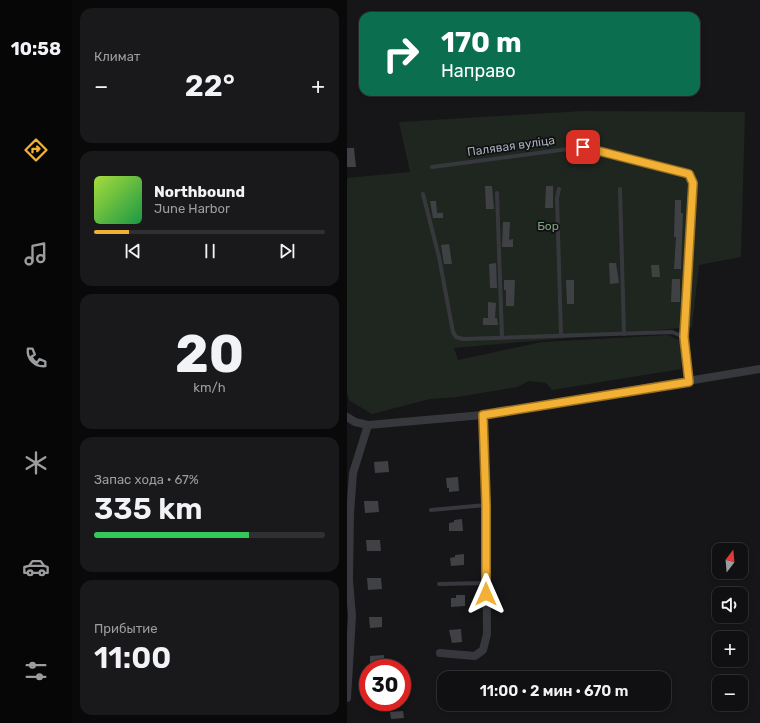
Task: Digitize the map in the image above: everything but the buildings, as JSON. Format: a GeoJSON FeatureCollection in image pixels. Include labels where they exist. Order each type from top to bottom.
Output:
{"type":"FeatureCollection","features":[{"type":"Feature","properties":{"kind":"street"},"geometry":{"type":"LineString","coordinates":[[347,417],[355,422],[368,425],[483,415],[760,369]]}},
{"type":"Feature","properties":{"kind":"street"},"geometry":{"type":"LineString","coordinates":[[441,654],[475,656],[483,650],[487,634],[486,505],[483,415]]}},
{"type":"Feature","properties":{"kind":"street"},"geometry":{"type":"LineString","coordinates":[[347,698],[350,617],[349,551],[353,480],[368,425]]}},
{"type":"Feature","properties":{"kind":"lane","name":"Палявая вуліца"},"geometry":{"type":"LineString","coordinates":[[432,167],[583,147],[689,174],[693,183],[684,337]]}},
{"type":"Feature","properties":{"kind":"lane"},"geometry":{"type":"LineString","coordinates":[[559,188],[557,198],[561,335]]}},
{"type":"Feature","properties":{"kind":"lane"},"geometry":{"type":"LineString","coordinates":[[620,189],[624,334]]}},
{"type":"Feature","properties":{"kind":"lane"},"geometry":{"type":"LineString","coordinates":[[497,193],[502,337]]}},
{"type":"Feature","properties":{"kind":"lane"},"geometry":{"type":"LineString","coordinates":[[423,194],[439,257],[453,332],[456,338],[463,340],[502,337],[672,332],[684,337],[689,382]]}},
{"type":"Feature","properties":{"kind":"lane"},"geometry":{"type":"LineString","coordinates":[[431,510],[486,505]]}},
{"type":"Feature","properties":{"kind":"lane"},"geometry":{"type":"LineString","coordinates":[[439,584],[486,583]]}},
{"type":"Feature","properties":{"kind":"green space","name":"Бор"},"geometry":{"type":"Polygon","coordinates":[[[583,111],[745,112],[741,257],[699,265],[692,327],[454,348],[458,360],[542,342],[668,335],[683,342],[681,369],[552,390],[546,383],[529,381],[517,387],[457,397],[430,399],[372,414],[350,401],[347,394],[347,178],[410,172],[399,122],[583,111]]]}},
{"type":"Feature","properties":{"kind":"route"},"geometry":{"type":"LineString","coordinates":[[486,594],[486,505],[483,415],[544,404],[689,382],[684,337],[693,183],[689,174],[583,147]]}}]}
